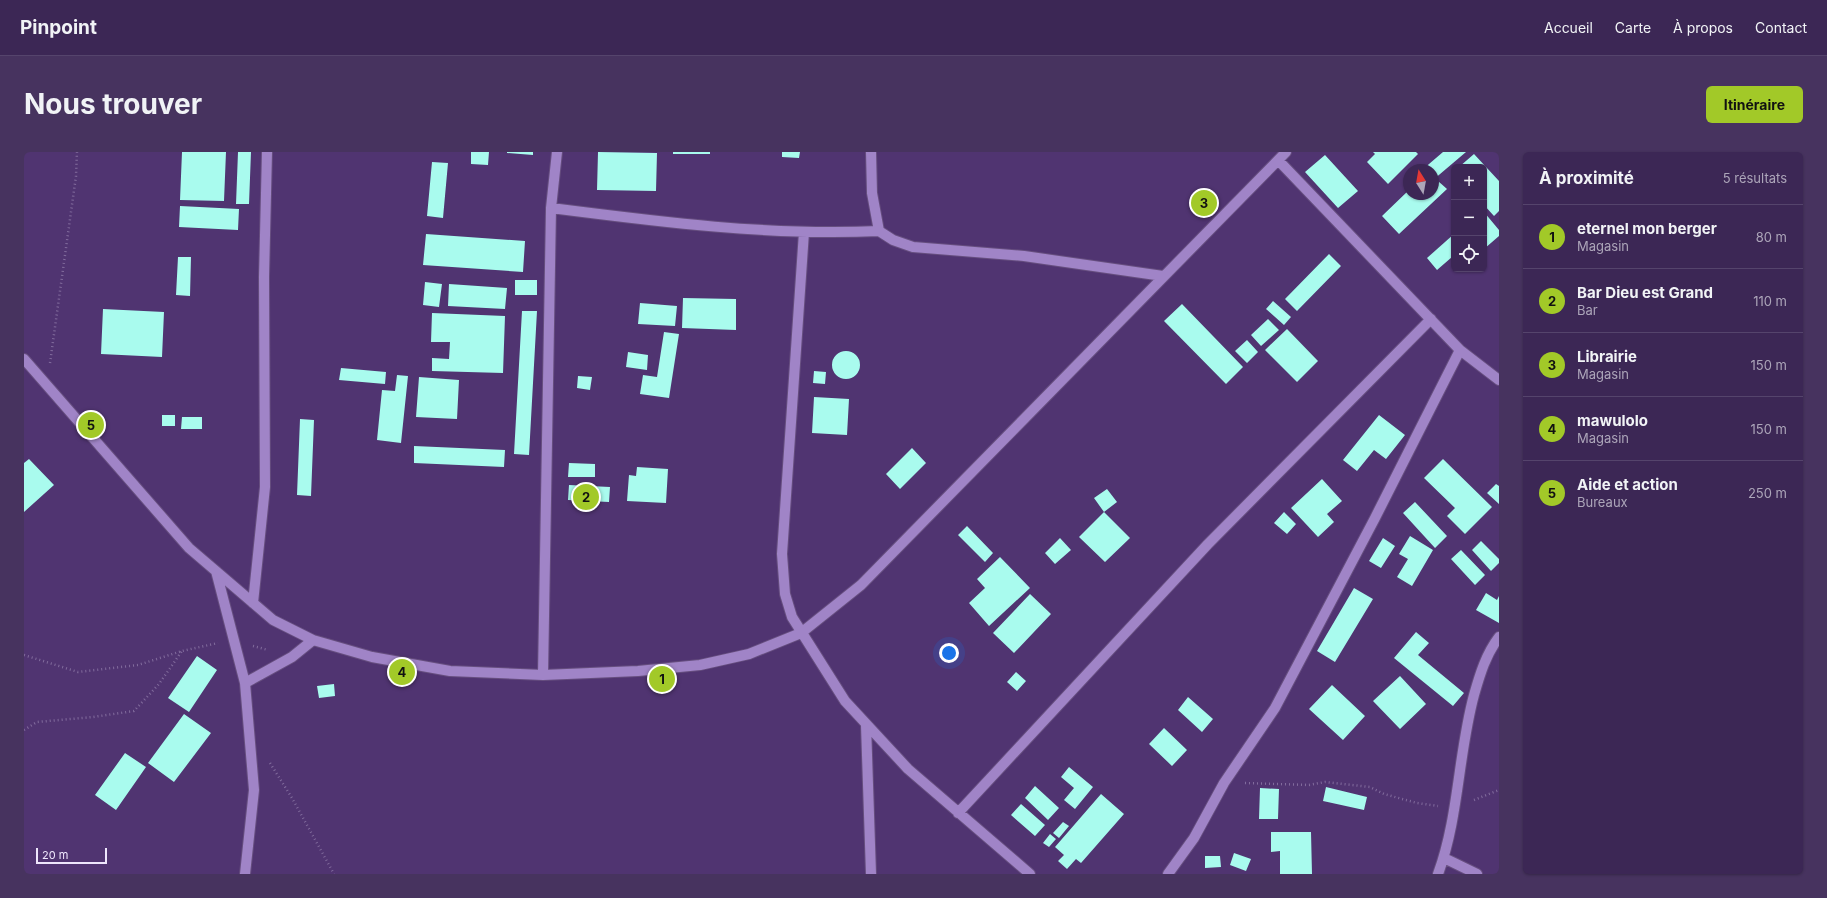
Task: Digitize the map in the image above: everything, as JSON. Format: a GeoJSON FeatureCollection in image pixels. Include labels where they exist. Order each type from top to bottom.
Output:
{"type":"FeatureCollection","features":[{"type":"Feature","properties":{"kind":"street"},"geometry":{"type":"LineString","coordinates":[[253,603],[265,487],[264,277],[267,152]]}},
{"type":"Feature","properties":{"kind":"street"},"geometry":{"type":"LineString","coordinates":[[543,675],[551,208],[557,152]]}},
{"type":"Feature","properties":{"kind":"street"},"geometry":{"type":"LineString","coordinates":[[871,152],[872,192],[879,231]]}},
{"type":"Feature","properties":{"kind":"street"},"geometry":{"type":"LineString","coordinates":[[24,359],[189,548],[273,620],[312,640],[372,657],[450,670],[543,675],[638,671],[700,665],[749,654],[801,633],[861,584],[1286,152]]}},
{"type":"Feature","properties":{"kind":"street"},"geometry":{"type":"LineString","coordinates":[[1278,160],[1460,350],[1499,380]]}},
{"type":"Feature","properties":{"kind":"street"},"geometry":{"type":"LineString","coordinates":[[551,208],[697,226],[804,232],[879,231],[892,240],[913,246],[1024,256],[1163,276]]}},
{"type":"Feature","properties":{"kind":"street"},"geometry":{"type":"LineString","coordinates":[[804,232],[782,554],[786,594],[792,617],[845,702],[866,725],[908,769],[1030,874]]}},
{"type":"Feature","properties":{"kind":"street"},"geometry":{"type":"LineString","coordinates":[[958,813],[1208,544],[1431,319]]}},
{"type":"Feature","properties":{"kind":"street"},"geometry":{"type":"LineString","coordinates":[[1168,874],[1194,838],[1224,783],[1275,708],[1375,518],[1460,350]]}},
{"type":"Feature","properties":{"kind":"street"},"geometry":{"type":"LineString","coordinates":[[216,570],[245,683],[254,790],[245,874]]}},
{"type":"Feature","properties":{"kind":"street"},"geometry":{"type":"LineString","coordinates":[[1438,874],[1444,858],[1454,808],[1468,719],[1480,672],[1493,645],[1499,637]]}},
{"type":"Feature","properties":{"kind":"street"},"geometry":{"type":"LineString","coordinates":[[245,683],[292,657],[312,640]]}},
{"type":"Feature","properties":{"kind":"street"},"geometry":{"type":"LineString","coordinates":[[866,725],[871,874]]}},
{"type":"Feature","properties":{"kind":"street"},"geometry":{"type":"LineString","coordinates":[[1444,858],[1477,874]]}},
{"type":"Feature","properties":{"kind":"path"},"geometry":{"type":"LineString","coordinates":[[47,385],[76,176],[77,152]]}},
{"type":"Feature","properties":{"kind":"path"},"geometry":{"type":"LineString","coordinates":[[24,655],[78,672],[138,664],[182,651],[234,640],[292,657]]}},
{"type":"Feature","properties":{"kind":"path"},"geometry":{"type":"LineString","coordinates":[[24,730],[36,722],[93,717],[134,711],[158,684],[182,651]]}},
{"type":"Feature","properties":{"kind":"path"},"geometry":{"type":"LineString","coordinates":[[267,758],[292,798],[334,874]]}},
{"type":"Feature","properties":{"kind":"path"},"geometry":{"type":"LineString","coordinates":[[1224,783],[1309,785],[1325,782],[1370,788],[1384,794],[1417,803],[1454,808],[1499,790]]}},
{"type":"Feature","properties":{"kind":"building"},"geometry":{"type":"Polygon","coordinates":[[[182,152],[226,152],[224,201],[180,200],[182,152]]]}},
{"type":"Feature","properties":{"kind":"building"},"geometry":{"type":"Polygon","coordinates":[[[238,152],[251,152],[249,204],[236,204],[238,152]]]}},
{"type":"Feature","properties":{"kind":"building"},"geometry":{"type":"Polygon","coordinates":[[[471,152],[489,152],[488,165],[471,164],[471,152]]]}},
{"type":"Feature","properties":{"kind":"building"},"geometry":{"type":"Polygon","coordinates":[[[533,152],[533,155],[507,153],[533,152]]]}},
{"type":"Feature","properties":{"kind":"building"},"geometry":{"type":"Polygon","coordinates":[[[598,152],[657,153],[656,191],[597,190],[598,152]]]}},
{"type":"Feature","properties":{"kind":"building"},"geometry":{"type":"Polygon","coordinates":[[[673,152],[710,152],[710,154],[673,154],[673,152]]]}},
{"type":"Feature","properties":{"kind":"building"},"geometry":{"type":"Polygon","coordinates":[[[782,152],[800,152],[799,158],[782,157],[782,152]]]}},
{"type":"Feature","properties":{"kind":"building"},"geometry":{"type":"Polygon","coordinates":[[[1373,152],[1416,152],[1418,154],[1408,164],[1403,164],[1403,169],[1388,184],[1367,162],[1375,154],[1373,152]]]}},
{"type":"Feature","properties":{"kind":"building"},"geometry":{"type":"Polygon","coordinates":[[[1443,152],[1466,152],[1439,175],[1439,164],[1429,164],[1443,152]]]}},
{"type":"Feature","properties":{"kind":"building"},"geometry":{"type":"Polygon","coordinates":[[[1474,154],[1483,164],[1462,164],[1474,154]]]}},
{"type":"Feature","properties":{"kind":"building"},"geometry":{"type":"Polygon","coordinates":[[[1325,155],[1358,191],[1338,208],[1305,172],[1325,155]]]}},
{"type":"Feature","properties":{"kind":"building"},"geometry":{"type":"Polygon","coordinates":[[[432,162],[448,163],[443,218],[427,216],[432,162]]]}},
{"type":"Feature","properties":{"kind":"building"},"geometry":{"type":"Polygon","coordinates":[[[1487,168],[1499,181],[1499,211],[1494,216],[1487,208],[1487,168]]]}},
{"type":"Feature","properties":{"kind":"building"},"geometry":{"type":"Polygon","coordinates":[[[1439,182],[1447,189],[1439,196],[1439,182]]]}},
{"type":"Feature","properties":{"kind":"building"},"geometry":{"type":"Polygon","coordinates":[[[1403,196],[1403,200],[1435,200],[1399,234],[1382,216],[1403,196]]]}},
{"type":"Feature","properties":{"kind":"building"},"geometry":{"type":"Polygon","coordinates":[[[180,206],[239,209],[238,230],[179,227],[180,206]]]}},
{"type":"Feature","properties":{"kind":"building"},"geometry":{"type":"Polygon","coordinates":[[[1487,216],[1499,230],[1499,236],[1487,246],[1487,216]]]}},
{"type":"Feature","properties":{"kind":"building"},"geometry":{"type":"Polygon","coordinates":[[[426,234],[525,241],[523,272],[423,265],[426,234]]]}},
{"type":"Feature","properties":{"kind":"building"},"geometry":{"type":"Polygon","coordinates":[[[1451,237],[1451,258],[1437,270],[1427,258],[1451,237]]]}},
{"type":"Feature","properties":{"kind":"building"},"geometry":{"type":"Polygon","coordinates":[[[1329,254],[1341,266],[1297,311],[1285,299],[1329,254]]]}},
{"type":"Feature","properties":{"kind":"building"},"geometry":{"type":"Polygon","coordinates":[[[178,257],[191,257],[190,296],[176,295],[178,257]]]}},
{"type":"Feature","properties":{"kind":"building"},"geometry":{"type":"Polygon","coordinates":[[[515,280],[537,280],[537,295],[515,295],[515,280]]]}},
{"type":"Feature","properties":{"kind":"building"},"geometry":{"type":"Polygon","coordinates":[[[425,282],[442,284],[439,307],[423,305],[425,282]]]}},
{"type":"Feature","properties":{"kind":"building"},"geometry":{"type":"Polygon","coordinates":[[[449,284],[507,288],[505,309],[448,306],[449,284]]]}},
{"type":"Feature","properties":{"kind":"building"},"geometry":{"type":"Polygon","coordinates":[[[683,298],[736,299],[736,330],[682,328],[683,298]]]}},
{"type":"Feature","properties":{"kind":"building"},"geometry":{"type":"Polygon","coordinates":[[[1273,301],[1291,317],[1284,325],[1266,309],[1273,301]]]}},
{"type":"Feature","properties":{"kind":"building"},"geometry":{"type":"Polygon","coordinates":[[[640,303],[677,306],[675,326],[638,324],[640,303]]]}},
{"type":"Feature","properties":{"kind":"building"},"geometry":{"type":"Polygon","coordinates":[[[1182,304],[1243,367],[1226,384],[1164,321],[1182,304]]]}},
{"type":"Feature","properties":{"kind":"building"},"geometry":{"type":"Polygon","coordinates":[[[103,309],[164,312],[162,357],[101,354],[103,309]]]}},
{"type":"Feature","properties":{"kind":"building"},"geometry":{"type":"Polygon","coordinates":[[[522,311],[537,311],[529,455],[514,454],[522,311]]]}},
{"type":"Feature","properties":{"kind":"building"},"geometry":{"type":"Polygon","coordinates":[[[432,313],[505,316],[503,373],[432,371],[432,358],[449,359],[450,342],[431,342],[432,313]]]}},
{"type":"Feature","properties":{"kind":"building"},"geometry":{"type":"Polygon","coordinates":[[[1268,319],[1279,330],[1261,346],[1251,335],[1268,319]]]}},
{"type":"Feature","properties":{"kind":"building"},"geometry":{"type":"Polygon","coordinates":[[[1287,329],[1318,361],[1297,382],[1265,350],[1287,329]]]}},
{"type":"Feature","properties":{"kind":"building"},"geometry":{"type":"Polygon","coordinates":[[[664,332],[679,334],[669,398],[640,394],[643,375],[657,377],[664,332]]]}},
{"type":"Feature","properties":{"kind":"building"},"geometry":{"type":"Polygon","coordinates":[[[1247,340],[1258,352],[1247,363],[1235,351],[1247,340]]]}},
{"type":"Feature","properties":{"kind":"building"},"geometry":{"type":"Polygon","coordinates":[[[846,351],[852,352],[856,355],[859,359],[859,371],[856,375],[852,378],[846,379],[840,378],[836,375],[833,371],[832,365],[833,359],[836,355],[840,352],[846,351]]]}},
{"type":"Feature","properties":{"kind":"building"},"geometry":{"type":"Polygon","coordinates":[[[628,352],[648,355],[647,370],[626,367],[628,352]]]}},
{"type":"Feature","properties":{"kind":"building"},"geometry":{"type":"Polygon","coordinates":[[[341,368],[386,372],[385,384],[339,380],[341,368]]]}},
{"type":"Feature","properties":{"kind":"building"},"geometry":{"type":"Polygon","coordinates":[[[814,371],[826,372],[825,384],[813,383],[814,371]]]}},
{"type":"Feature","properties":{"kind":"building"},"geometry":{"type":"Polygon","coordinates":[[[397,375],[408,376],[401,443],[377,440],[382,390],[395,391],[397,375]]]}},
{"type":"Feature","properties":{"kind":"building"},"geometry":{"type":"Polygon","coordinates":[[[578,376],[592,377],[590,390],[577,388],[578,376]]]}},
{"type":"Feature","properties":{"kind":"building"},"geometry":{"type":"Polygon","coordinates":[[[419,377],[459,380],[457,419],[416,417],[419,377]]]}},
{"type":"Feature","properties":{"kind":"building"},"geometry":{"type":"Polygon","coordinates":[[[814,397],[849,399],[847,435],[812,433],[814,397]]]}},
{"type":"Feature","properties":{"kind":"building"},"geometry":{"type":"Polygon","coordinates":[[[162,415],[175,415],[175,426],[162,426],[162,415]]]}},
{"type":"Feature","properties":{"kind":"building"},"geometry":{"type":"Polygon","coordinates":[[[1379,415],[1405,435],[1386,459],[1374,450],[1357,471],[1343,460],[1379,415]]]}},
{"type":"Feature","properties":{"kind":"building"},"geometry":{"type":"Polygon","coordinates":[[[182,417],[202,417],[202,429],[181,429],[182,417]]]}},
{"type":"Feature","properties":{"kind":"building"},"geometry":{"type":"Polygon","coordinates":[[[300,419],[314,420],[311,496],[297,495],[300,419]]]}},
{"type":"Feature","properties":{"kind":"building"},"geometry":{"type":"Polygon","coordinates":[[[414,446],[505,450],[504,467],[414,463],[414,446]]]}},
{"type":"Feature","properties":{"kind":"building"},"geometry":{"type":"Polygon","coordinates":[[[912,448],[926,463],[900,489],[886,474],[912,448]]]}},
{"type":"Feature","properties":{"kind":"building"},"geometry":{"type":"Polygon","coordinates":[[[29,459],[54,485],[24,512],[24,463],[29,459]]]}},
{"type":"Feature","properties":{"kind":"building"},"geometry":{"type":"Polygon","coordinates":[[[1443,459],[1492,507],[1465,534],[1447,516],[1455,508],[1424,478],[1443,459]]]}},
{"type":"Feature","properties":{"kind":"building"},"geometry":{"type":"Polygon","coordinates":[[[569,463],[595,464],[595,477],[568,477],[569,463]]]}},
{"type":"Feature","properties":{"kind":"building"},"geometry":{"type":"Polygon","coordinates":[[[637,467],[668,469],[666,503],[627,501],[629,475],[636,476],[637,467]]]}},
{"type":"Feature","properties":{"kind":"building"},"geometry":{"type":"Polygon","coordinates":[[[1322,479],[1342,501],[1327,514],[1334,522],[1318,537],[1291,508],[1322,479]]]}},
{"type":"Feature","properties":{"kind":"building"},"geometry":{"type":"Polygon","coordinates":[[[1496,484],[1499,486],[1499,504],[1487,493],[1496,484]]]}},
{"type":"Feature","properties":{"kind":"building"},"geometry":{"type":"Polygon","coordinates":[[[569,485],[610,487],[609,502],[568,500],[569,485]]]}},
{"type":"Feature","properties":{"kind":"building"},"geometry":{"type":"Polygon","coordinates":[[[1107,489],[1117,502],[1104,512],[1094,498],[1107,489]]]}},
{"type":"Feature","properties":{"kind":"building"},"geometry":{"type":"Polygon","coordinates":[[[1415,502],[1447,536],[1435,548],[1403,513],[1415,502]]]}},
{"type":"Feature","properties":{"kind":"building"},"geometry":{"type":"Polygon","coordinates":[[[1104,512],[1130,538],[1105,562],[1079,537],[1104,512]]]}},
{"type":"Feature","properties":{"kind":"building"},"geometry":{"type":"Polygon","coordinates":[[[1284,512],[1296,524],[1287,534],[1274,523],[1284,512]]]}},
{"type":"Feature","properties":{"kind":"building"},"geometry":{"type":"Polygon","coordinates":[[[967,526],[993,553],[985,562],[958,535],[967,526]]]}},
{"type":"Feature","properties":{"kind":"building"},"geometry":{"type":"Polygon","coordinates":[[[1410,536],[1433,550],[1412,586],[1397,577],[1408,559],[1399,554],[1410,536]]]}},
{"type":"Feature","properties":{"kind":"building"},"geometry":{"type":"Polygon","coordinates":[[[1060,538],[1071,550],[1055,564],[1045,553],[1060,538]]]}},
{"type":"Feature","properties":{"kind":"building"},"geometry":{"type":"Polygon","coordinates":[[[1383,538],[1395,546],[1381,568],[1369,561],[1383,538]]]}},
{"type":"Feature","properties":{"kind":"building"},"geometry":{"type":"Polygon","coordinates":[[[1481,541],[1499,559],[1499,563],[1491,571],[1472,550],[1481,541]]]}},
{"type":"Feature","properties":{"kind":"building"},"geometry":{"type":"Polygon","coordinates":[[[1461,550],[1485,575],[1475,585],[1451,559],[1461,550]]]}},
{"type":"Feature","properties":{"kind":"building"},"geometry":{"type":"Polygon","coordinates":[[[1000,557],[1030,588],[989,626],[969,603],[985,588],[977,579],[1000,557]]]}},
{"type":"Feature","properties":{"kind":"building"},"geometry":{"type":"Polygon","coordinates":[[[1354,588],[1373,599],[1335,662],[1317,651],[1354,588]]]}},
{"type":"Feature","properties":{"kind":"building"},"geometry":{"type":"Polygon","coordinates":[[[1486,593],[1497,600],[1499,596],[1499,623],[1476,610],[1486,593]]]}},
{"type":"Feature","properties":{"kind":"building"},"geometry":{"type":"Polygon","coordinates":[[[1030,594],[1051,614],[1014,653],[993,633],[1030,594]]]}},
{"type":"Feature","properties":{"kind":"building"},"geometry":{"type":"Polygon","coordinates":[[[1416,632],[1429,643],[1418,655],[1464,693],[1453,706],[1394,658],[1416,632]]]}},
{"type":"Feature","properties":{"kind":"building"},"geometry":{"type":"Polygon","coordinates":[[[197,656],[217,670],[189,712],[168,698],[197,656]]]}},
{"type":"Feature","properties":{"kind":"building"},"geometry":{"type":"Polygon","coordinates":[[[1016,672],[1026,681],[1017,691],[1007,682],[1016,672]]]}},
{"type":"Feature","properties":{"kind":"building"},"geometry":{"type":"Polygon","coordinates":[[[1400,676],[1426,704],[1400,729],[1373,701],[1400,676]]]}},
{"type":"Feature","properties":{"kind":"building"},"geometry":{"type":"Polygon","coordinates":[[[334,684],[335,696],[319,698],[317,686],[334,684]]]}},
{"type":"Feature","properties":{"kind":"building"},"geometry":{"type":"Polygon","coordinates":[[[1332,685],[1365,716],[1343,740],[1309,709],[1332,685]]]}},
{"type":"Feature","properties":{"kind":"building"},"geometry":{"type":"Polygon","coordinates":[[[1188,697],[1213,719],[1202,732],[1178,710],[1188,697]]]}},
{"type":"Feature","properties":{"kind":"building"},"geometry":{"type":"Polygon","coordinates":[[[184,714],[211,733],[174,782],[148,763],[184,714]]]}},
{"type":"Feature","properties":{"kind":"building"},"geometry":{"type":"Polygon","coordinates":[[[1164,728],[1187,750],[1172,766],[1149,744],[1164,728]]]}},
{"type":"Feature","properties":{"kind":"building"},"geometry":{"type":"Polygon","coordinates":[[[125,753],[146,767],[116,810],[95,795],[125,753]]]}},
{"type":"Feature","properties":{"kind":"building"},"geometry":{"type":"Polygon","coordinates":[[[1069,767],[1093,787],[1075,809],[1064,800],[1074,788],[1061,777],[1069,767]]]}},
{"type":"Feature","properties":{"kind":"building"},"geometry":{"type":"Polygon","coordinates":[[[1035,786],[1059,808],[1048,820],[1025,798],[1035,786]]]}},
{"type":"Feature","properties":{"kind":"building"},"geometry":{"type":"Polygon","coordinates":[[[1326,787],[1367,797],[1364,810],[1323,801],[1326,787]]]}},
{"type":"Feature","properties":{"kind":"building"},"geometry":{"type":"Polygon","coordinates":[[[1260,788],[1279,789],[1278,819],[1259,819],[1260,788]]]}},
{"type":"Feature","properties":{"kind":"building"},"geometry":{"type":"Polygon","coordinates":[[[1101,794],[1124,814],[1081,863],[1076,859],[1067,869],[1058,861],[1064,855],[1055,847],[1101,794]]]}},
{"type":"Feature","properties":{"kind":"building"},"geometry":{"type":"Polygon","coordinates":[[[1021,804],[1045,825],[1035,836],[1011,815],[1021,804]]]}},
{"type":"Feature","properties":{"kind":"building"},"geometry":{"type":"Polygon","coordinates":[[[1063,822],[1069,826],[1059,838],[1053,833],[1063,822]]]}},
{"type":"Feature","properties":{"kind":"building"},"geometry":{"type":"Polygon","coordinates":[[[1271,832],[1311,832],[1312,874],[1280,874],[1280,851],[1271,852],[1271,832]]]}},
{"type":"Feature","properties":{"kind":"building"},"geometry":{"type":"Polygon","coordinates":[[[1050,834],[1056,839],[1049,847],[1043,843],[1050,834]]]}},
{"type":"Feature","properties":{"kind":"building"},"geometry":{"type":"Polygon","coordinates":[[[1234,853],[1251,859],[1246,871],[1230,865],[1234,853]]]}},
{"type":"Feature","properties":{"kind":"building"},"geometry":{"type":"Polygon","coordinates":[[[1205,856],[1220,856],[1221,867],[1205,868],[1205,856]]]}},
{"type":"Feature","properties":{"kind":"place","name":"Librairie"},"geometry":{"type":"Point","coordinates":[1204,203]}},
{"type":"Feature","properties":{"kind":"place","name":"Aide et action"},"geometry":{"type":"Point","coordinates":[91,425]}},
{"type":"Feature","properties":{"kind":"place","name":"Bar Dieu est Grand"},"geometry":{"type":"Point","coordinates":[586,497]}},
{"type":"Feature","properties":{"kind":"place","name":"mawulolo"},"geometry":{"type":"Point","coordinates":[402,672]}},
{"type":"Feature","properties":{"kind":"place","name":"eternel mon berger"},"geometry":{"type":"Point","coordinates":[662,679]}}]}
